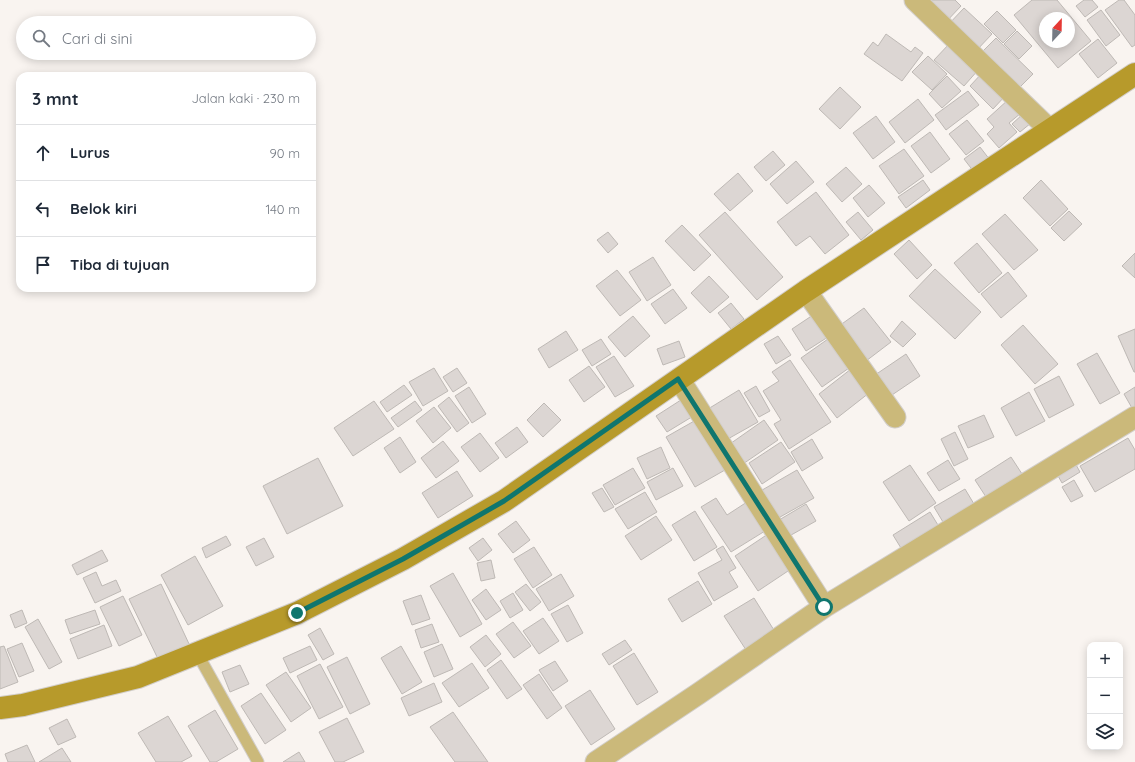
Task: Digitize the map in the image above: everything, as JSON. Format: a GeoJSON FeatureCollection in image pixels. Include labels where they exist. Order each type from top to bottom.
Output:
{"type":"FeatureCollection","features":[{"type":"Feature","properties":{"kind":"main road"},"geometry":{"type":"LineString","coordinates":[[0,708],[138,677],[297,613],[403,559],[504,501],[806,291],[1135,74]]}},
{"type":"Feature","properties":{"kind":"street"},"geometry":{"type":"LineString","coordinates":[[915,0],[1050,130]]}},
{"type":"Feature","properties":{"kind":"street"},"geometry":{"type":"LineString","coordinates":[[806,291],[895,417]]}},
{"type":"Feature","properties":{"kind":"street"},"geometry":{"type":"LineString","coordinates":[[678,379],[824,607]]}},
{"type":"Feature","properties":{"kind":"street"},"geometry":{"type":"LineString","coordinates":[[596,762],[824,607],[1135,417]]}},
{"type":"Feature","properties":{"kind":"lane"},"geometry":{"type":"LineString","coordinates":[[197,653],[258,762]]}},
{"type":"Feature","properties":{"kind":"building"},"geometry":{"type":"Polygon","coordinates":[[[920,0],[955,0],[961,6],[944,24],[920,0]]]}},
{"type":"Feature","properties":{"kind":"building"},"geometry":{"type":"Polygon","coordinates":[[[1032,0],[1057,0],[1067,12],[1039,12],[1039,45],[1014,15],[1032,0]]]}},
{"type":"Feature","properties":{"kind":"building"},"geometry":{"type":"Polygon","coordinates":[[[1084,0],[1092,0],[1098,7],[1085,17],[1076,6],[1084,0]]]}},
{"type":"Feature","properties":{"kind":"building"},"geometry":{"type":"Polygon","coordinates":[[[1119,0],[1124,0],[1135,15],[1135,45],[1132,47],[1105,10],[1119,0]]]}},
{"type":"Feature","properties":{"kind":"building"},"geometry":{"type":"Polygon","coordinates":[[[964,8],[992,34],[975,52],[947,26],[964,8]]]}},
{"type":"Feature","properties":{"kind":"building"},"geometry":{"type":"Polygon","coordinates":[[[1101,10],[1120,35],[1106,46],[1087,20],[1101,10]]]}},
{"type":"Feature","properties":{"kind":"building"},"geometry":{"type":"Polygon","coordinates":[[[997,11],[1016,30],[1003,43],[984,24],[997,11]]]}},
{"type":"Feature","properties":{"kind":"building"},"geometry":{"type":"Polygon","coordinates":[[[1075,22],[1091,41],[1058,68],[1041,48],[1075,48],[1075,22]]]}},
{"type":"Feature","properties":{"kind":"building"},"geometry":{"type":"Polygon","coordinates":[[[1017,31],[1032,46],[1019,59],[1004,44],[1017,31]]]}},
{"type":"Feature","properties":{"kind":"building"},"geometry":{"type":"Polygon","coordinates":[[[886,34],[911,52],[915,47],[923,53],[902,81],[864,54],[873,42],[878,46],[886,34]]]}},
{"type":"Feature","properties":{"kind":"building"},"geometry":{"type":"Polygon","coordinates":[[[996,38],[1033,74],[1014,93],[978,56],[996,38]]]}},
{"type":"Feature","properties":{"kind":"building"},"geometry":{"type":"Polygon","coordinates":[[[1098,39],[1117,63],[1098,78],[1079,54],[1098,39]]]}},
{"type":"Feature","properties":{"kind":"building"},"geometry":{"type":"Polygon","coordinates":[[[950,43],[979,69],[964,86],[934,60],[950,43]]]}},
{"type":"Feature","properties":{"kind":"building"},"geometry":{"type":"Polygon","coordinates":[[[928,56],[947,74],[932,90],[912,72],[928,56]]]}},
{"type":"Feature","properties":{"kind":"building"},"geometry":{"type":"Polygon","coordinates":[[[983,72],[1006,95],[993,109],[970,86],[983,72]]]}},
{"type":"Feature","properties":{"kind":"building"},"geometry":{"type":"Polygon","coordinates":[[[947,76],[961,91],[942,108],[929,94],[947,76]]]}},
{"type":"Feature","properties":{"kind":"building"},"geometry":{"type":"Polygon","coordinates":[[[840,87],[861,107],[840,129],[819,109],[840,87]]]}},
{"type":"Feature","properties":{"kind":"building"},"geometry":{"type":"Polygon","coordinates":[[[968,91],[979,105],[946,130],[935,115],[968,91]]]}},
{"type":"Feature","properties":{"kind":"building"},"geometry":{"type":"Polygon","coordinates":[[[918,99],[934,120],[905,143],[889,122],[918,99]]]}},
{"type":"Feature","properties":{"kind":"building"},"geometry":{"type":"Polygon","coordinates":[[[1009,99],[1021,113],[1009,123],[1017,132],[999,148],[987,134],[994,127],[987,119],[1009,99]]]}},
{"type":"Feature","properties":{"kind":"building"},"geometry":{"type":"Polygon","coordinates":[[[1023,114],[1031,123],[1020,132],[1012,124],[1023,114]]]}},
{"type":"Feature","properties":{"kind":"building"},"geometry":{"type":"Polygon","coordinates":[[[876,116],[895,142],[873,159],[853,133],[876,116]]]}},
{"type":"Feature","properties":{"kind":"building"},"geometry":{"type":"Polygon","coordinates":[[[967,120],[984,141],[966,155],[949,134],[967,120]]]}},
{"type":"Feature","properties":{"kind":"building"},"geometry":{"type":"Polygon","coordinates":[[[930,132],[950,159],[931,173],[911,146],[930,132]]]}},
{"type":"Feature","properties":{"kind":"building"},"geometry":{"type":"Polygon","coordinates":[[[980,147],[990,160],[974,172],[964,159],[980,147]]]}},
{"type":"Feature","properties":{"kind":"building"},"geometry":{"type":"Polygon","coordinates":[[[904,149],[924,176],[899,194],[879,166],[904,149]]]}},
{"type":"Feature","properties":{"kind":"building"},"geometry":{"type":"Polygon","coordinates":[[[773,151],[785,165],[766,181],[754,167],[773,151]]]}},
{"type":"Feature","properties":{"kind":"building"},"geometry":{"type":"Polygon","coordinates":[[[796,161],[814,182],[787,204],[770,184],[796,161]]]}},
{"type":"Feature","properties":{"kind":"building"},"geometry":{"type":"Polygon","coordinates":[[[846,167],[862,184],[842,202],[826,184],[846,167]]]}},
{"type":"Feature","properties":{"kind":"building"},"geometry":{"type":"Polygon","coordinates":[[[738,173],[753,191],[730,211],[714,194],[738,173]]]}},
{"type":"Feature","properties":{"kind":"building"},"geometry":{"type":"Polygon","coordinates":[[[923,180],[930,190],[906,208],[898,197],[923,180]]]}},
{"type":"Feature","properties":{"kind":"building"},"geometry":{"type":"Polygon","coordinates":[[[1041,180],[1068,209],[1050,226],[1023,198],[1041,180]]]}},
{"type":"Feature","properties":{"kind":"building"},"geometry":{"type":"Polygon","coordinates":[[[869,185],[885,203],[868,217],[853,198],[869,185]]]}},
{"type":"Feature","properties":{"kind":"building"},"geometry":{"type":"Polygon","coordinates":[[[816,192],[849,235],[825,254],[810,236],[796,246],[777,222],[816,192]]]}},
{"type":"Feature","properties":{"kind":"building"},"geometry":{"type":"Polygon","coordinates":[[[1069,211],[1082,224],[1064,241],[1051,228],[1069,211]]]}},
{"type":"Feature","properties":{"kind":"building"},"geometry":{"type":"Polygon","coordinates":[[[725,212],[783,277],[757,300],[699,235],[725,212]]]}},
{"type":"Feature","properties":{"kind":"building"},"geometry":{"type":"Polygon","coordinates":[[[858,212],[873,230],[861,240],[846,222],[858,212]]]}},
{"type":"Feature","properties":{"kind":"building"},"geometry":{"type":"Polygon","coordinates":[[[1005,214],[1038,250],[1014,270],[982,234],[1005,214]]]}},
{"type":"Feature","properties":{"kind":"building"},"geometry":{"type":"Polygon","coordinates":[[[682,225],[711,255],[694,271],[665,241],[682,225]]]}},
{"type":"Feature","properties":{"kind":"building"},"geometry":{"type":"Polygon","coordinates":[[[608,232],[618,244],[608,253],[597,240],[608,232]]]}},
{"type":"Feature","properties":{"kind":"building"},"geometry":{"type":"Polygon","coordinates":[[[909,240],[932,265],[917,279],[894,254],[909,240]]]}},
{"type":"Feature","properties":{"kind":"building"},"geometry":{"type":"Polygon","coordinates":[[[977,243],[1002,273],[979,293],[954,263],[977,243]]]}},
{"type":"Feature","properties":{"kind":"building"},"geometry":{"type":"Polygon","coordinates":[[[1135,253],[1135,278],[1122,266],[1135,253]]]}},
{"type":"Feature","properties":{"kind":"building"},"geometry":{"type":"Polygon","coordinates":[[[653,257],[671,285],[647,301],[629,272],[653,257]]]}},
{"type":"Feature","properties":{"kind":"building"},"geometry":{"type":"Polygon","coordinates":[[[935,269],[981,312],[955,339],[909,296],[935,269]]]}},
{"type":"Feature","properties":{"kind":"building"},"geometry":{"type":"Polygon","coordinates":[[[617,270],[641,300],[620,316],[596,286],[617,270]]]}},
{"type":"Feature","properties":{"kind":"building"},"geometry":{"type":"Polygon","coordinates":[[[1008,272],[1027,296],[1001,318],[981,294],[1008,272]]]}},
{"type":"Feature","properties":{"kind":"building"},"geometry":{"type":"Polygon","coordinates":[[[709,276],[729,297],[710,313],[691,293],[709,276]]]}},
{"type":"Feature","properties":{"kind":"building"},"geometry":{"type":"Polygon","coordinates":[[[673,289],[687,308],[665,324],[651,304],[673,289]]]}},
{"type":"Feature","properties":{"kind":"building"},"geometry":{"type":"Polygon","coordinates":[[[731,303],[744,319],[731,329],[718,313],[731,303]]]}},
{"type":"Feature","properties":{"kind":"building"},"geometry":{"type":"Polygon","coordinates":[[[864,308],[891,342],[866,361],[839,326],[864,308]]]}},
{"type":"Feature","properties":{"kind":"building"},"geometry":{"type":"Polygon","coordinates":[[[813,315],[828,337],[806,351],[792,329],[813,315]]]}},
{"type":"Feature","properties":{"kind":"building"},"geometry":{"type":"Polygon","coordinates":[[[633,316],[650,336],[625,357],[608,337],[633,316]]]}},
{"type":"Feature","properties":{"kind":"building"},"geometry":{"type":"Polygon","coordinates":[[[902,321],[916,334],[903,347],[890,336],[902,321]]]}},
{"type":"Feature","properties":{"kind":"building"},"geometry":{"type":"Polygon","coordinates":[[[1023,325],[1058,364],[1035,384],[1001,345],[1023,325]]]}},
{"type":"Feature","properties":{"kind":"building"},"geometry":{"type":"Polygon","coordinates":[[[1135,329],[1135,372],[1134,372],[1118,336],[1135,329]]]}},
{"type":"Feature","properties":{"kind":"building"},"geometry":{"type":"Polygon","coordinates":[[[566,331],[578,350],[549,368],[538,349],[566,331]]]}},
{"type":"Feature","properties":{"kind":"building"},"geometry":{"type":"Polygon","coordinates":[[[778,336],[791,355],[776,364],[764,344],[778,336]]]}},
{"type":"Feature","properties":{"kind":"building"},"geometry":{"type":"Polygon","coordinates":[[[601,339],[611,354],[592,366],[582,350],[601,339]]]}},
{"type":"Feature","properties":{"kind":"building"},"geometry":{"type":"Polygon","coordinates":[[[828,339],[849,368],[822,387],[801,358],[828,339]]]}},
{"type":"Feature","properties":{"kind":"building"},"geometry":{"type":"Polygon","coordinates":[[[679,341],[685,357],[663,365],[657,349],[679,341]]]}},
{"type":"Feature","properties":{"kind":"building"},"geometry":{"type":"Polygon","coordinates":[[[1097,353],[1120,393],[1100,404],[1077,364],[1097,353]]]}},
{"type":"Feature","properties":{"kind":"building"},"geometry":{"type":"Polygon","coordinates":[[[906,354],[920,376],[889,397],[875,375],[906,354]]]}},
{"type":"Feature","properties":{"kind":"building"},"geometry":{"type":"Polygon","coordinates":[[[614,356],[634,386],[615,397],[596,367],[614,356]]]}},
{"type":"Feature","properties":{"kind":"building"},"geometry":{"type":"Polygon","coordinates":[[[790,360],[831,422],[789,449],[774,424],[781,420],[763,391],[779,381],[772,372],[790,360]]]}},
{"type":"Feature","properties":{"kind":"building"},"geometry":{"type":"Polygon","coordinates":[[[589,366],[605,387],[584,402],[569,380],[589,366]]]}},
{"type":"Feature","properties":{"kind":"building"},"geometry":{"type":"Polygon","coordinates":[[[434,368],[448,391],[423,406],[409,382],[434,368]]]}},
{"type":"Feature","properties":{"kind":"building"},"geometry":{"type":"Polygon","coordinates":[[[457,368],[467,383],[453,392],[443,377],[457,368]]]}},
{"type":"Feature","properties":{"kind":"building"},"geometry":{"type":"Polygon","coordinates":[[[851,369],[869,393],[837,418],[819,394],[851,369]]]}},
{"type":"Feature","properties":{"kind":"building"},"geometry":{"type":"Polygon","coordinates":[[[1059,376],[1074,405],[1049,418],[1034,389],[1059,376]]]}},
{"type":"Feature","properties":{"kind":"building"},"geometry":{"type":"Polygon","coordinates":[[[404,385],[412,395],[387,412],[380,402],[404,385]]]}},
{"type":"Feature","properties":{"kind":"building"},"geometry":{"type":"Polygon","coordinates":[[[756,386],[770,411],[759,417],[744,393],[756,386]]]}},
{"type":"Feature","properties":{"kind":"building"},"geometry":{"type":"Polygon","coordinates":[[[469,387],[486,414],[472,423],[455,396],[469,387]]]}},
{"type":"Feature","properties":{"kind":"building"},"geometry":{"type":"Polygon","coordinates":[[[1135,387],[1135,406],[1132,408],[1124,394],[1135,387]]]}},
{"type":"Feature","properties":{"kind":"building"},"geometry":{"type":"Polygon","coordinates":[[[739,390],[758,422],[726,440],[708,409],[739,390]]]}},
{"type":"Feature","properties":{"kind":"building"},"geometry":{"type":"Polygon","coordinates":[[[1029,392],[1045,421],[1016,436],[1001,408],[1029,392]]]}},
{"type":"Feature","properties":{"kind":"building"},"geometry":{"type":"Polygon","coordinates":[[[449,397],[469,423],[457,432],[438,406],[449,397]]]}},
{"type":"Feature","properties":{"kind":"building"},"geometry":{"type":"Polygon","coordinates":[[[684,398],[695,415],[667,432],[656,416],[684,398]]]}},
{"type":"Feature","properties":{"kind":"building"},"geometry":{"type":"Polygon","coordinates":[[[374,401],[394,429],[353,456],[334,428],[374,401]]]}},
{"type":"Feature","properties":{"kind":"building"},"geometry":{"type":"Polygon","coordinates":[[[415,401],[422,410],[398,427],[391,418],[415,401]]]}},
{"type":"Feature","properties":{"kind":"building"},"geometry":{"type":"Polygon","coordinates":[[[544,403],[561,420],[543,437],[527,420],[544,403]]]}},
{"type":"Feature","properties":{"kind":"building"},"geometry":{"type":"Polygon","coordinates":[[[434,407],[451,428],[433,443],[416,421],[434,407]]]}},
{"type":"Feature","properties":{"kind":"building"},"geometry":{"type":"Polygon","coordinates":[[[984,415],[994,437],[968,448],[958,426],[984,415]]]}},
{"type":"Feature","properties":{"kind":"building"},"geometry":{"type":"Polygon","coordinates":[[[696,420],[725,470],[695,487],[666,437],[696,420]]]}},
{"type":"Feature","properties":{"kind":"building"},"geometry":{"type":"Polygon","coordinates":[[[764,420],[778,440],[740,466],[727,446],[764,420]]]}},
{"type":"Feature","properties":{"kind":"building"},"geometry":{"type":"Polygon","coordinates":[[[517,427],[528,442],[506,458],[495,443],[517,427]]]}},
{"type":"Feature","properties":{"kind":"building"},"geometry":{"type":"Polygon","coordinates":[[[955,432],[968,459],[954,466],[941,439],[955,432]]]}},
{"type":"Feature","properties":{"kind":"building"},"geometry":{"type":"Polygon","coordinates":[[[480,433],[499,458],[480,472],[461,447],[480,433]]]}},
{"type":"Feature","properties":{"kind":"building"},"geometry":{"type":"Polygon","coordinates":[[[400,437],[416,462],[400,473],[384,448],[400,437]]]}},
{"type":"Feature","properties":{"kind":"building"},"geometry":{"type":"Polygon","coordinates":[[[1128,438],[1135,450],[1135,469],[1095,492],[1080,466],[1128,438]]]}},
{"type":"Feature","properties":{"kind":"building"},"geometry":{"type":"Polygon","coordinates":[[[812,439],[823,458],[802,471],[791,452],[812,439]]]}},
{"type":"Feature","properties":{"kind":"building"},"geometry":{"type":"Polygon","coordinates":[[[443,441],[459,461],[436,478],[421,458],[443,441]]]}},
{"type":"Feature","properties":{"kind":"building"},"geometry":{"type":"Polygon","coordinates":[[[781,442],[795,462],[762,484],[749,463],[781,442]]]}},
{"type":"Feature","properties":{"kind":"building"},"geometry":{"type":"Polygon","coordinates":[[[661,447],[670,468],[647,479],[637,458],[661,447]]]}},
{"type":"Feature","properties":{"kind":"building"},"geometry":{"type":"Polygon","coordinates":[[[1011,457],[1024,477],[988,500],[975,480],[1011,457]]]}},
{"type":"Feature","properties":{"kind":"building"},"geometry":{"type":"Polygon","coordinates":[[[318,458],[343,506],[287,534],[263,486],[318,458]]]}},
{"type":"Feature","properties":{"kind":"building"},"geometry":{"type":"Polygon","coordinates":[[[948,460],[960,479],[939,491],[927,473],[948,460]]]}},
{"type":"Feature","properties":{"kind":"building"},"geometry":{"type":"Polygon","coordinates":[[[1075,463],[1080,472],[1062,483],[1057,474],[1075,463]]]}},
{"type":"Feature","properties":{"kind":"building"},"geometry":{"type":"Polygon","coordinates":[[[910,465],[936,503],[909,521],[883,482],[910,465]]]}},
{"type":"Feature","properties":{"kind":"building"},"geometry":{"type":"Polygon","coordinates":[[[633,468],[645,488],[615,505],[603,485],[633,468]]]}},
{"type":"Feature","properties":{"kind":"building"},"geometry":{"type":"Polygon","coordinates":[[[673,468],[683,486],[656,500],[647,482],[673,468]]]}},
{"type":"Feature","properties":{"kind":"building"},"geometry":{"type":"Polygon","coordinates":[[[797,470],[814,498],[773,521],[757,493],[797,470]]]}},
{"type":"Feature","properties":{"kind":"building"},"geometry":{"type":"Polygon","coordinates":[[[457,471],[473,496],[438,518],[422,493],[457,471]]]}},
{"type":"Feature","properties":{"kind":"building"},"geometry":{"type":"Polygon","coordinates":[[[1074,480],[1083,496],[1071,502],[1062,487],[1074,480]]]}},
{"type":"Feature","properties":{"kind":"building"},"geometry":{"type":"Polygon","coordinates":[[[602,488],[614,507],[604,512],[592,493],[602,488]]]}},
{"type":"Feature","properties":{"kind":"building"},"geometry":{"type":"Polygon","coordinates":[[[965,489],[977,509],[946,527],[934,507],[965,489]]]}},
{"type":"Feature","properties":{"kind":"building"},"geometry":{"type":"Polygon","coordinates":[[[645,492],[657,512],[628,529],[615,509],[645,492]]]}},
{"type":"Feature","properties":{"kind":"building"},"geometry":{"type":"Polygon","coordinates":[[[716,498],[727,515],[747,502],[765,531],[731,552],[701,507],[716,498]]]}},
{"type":"Feature","properties":{"kind":"building"},"geometry":{"type":"Polygon","coordinates":[[[806,504],[816,521],[784,539],[774,523],[806,504]]]}},
{"type":"Feature","properties":{"kind":"building"},"geometry":{"type":"Polygon","coordinates":[[[695,511],[717,547],[694,561],[672,525],[695,511]]]}},
{"type":"Feature","properties":{"kind":"building"},"geometry":{"type":"Polygon","coordinates":[[[930,512],[941,530],[904,553],[893,535],[930,512]]]}},
{"type":"Feature","properties":{"kind":"building"},"geometry":{"type":"Polygon","coordinates":[[[656,516],[672,540],[641,560],[625,536],[656,516]]]}},
{"type":"Feature","properties":{"kind":"building"},"geometry":{"type":"Polygon","coordinates":[[[516,521],[530,540],[513,553],[498,534],[516,521]]]}},
{"type":"Feature","properties":{"kind":"building"},"geometry":{"type":"Polygon","coordinates":[[[771,532],[794,567],[758,591],[735,556],[771,532]]]}},
{"type":"Feature","properties":{"kind":"building"},"geometry":{"type":"Polygon","coordinates":[[[226,536],[231,545],[206,558],[202,548],[226,536]]]}},
{"type":"Feature","properties":{"kind":"building"},"geometry":{"type":"Polygon","coordinates":[[[264,538],[274,557],[256,566],[246,547],[264,538]]]}},
{"type":"Feature","properties":{"kind":"building"},"geometry":{"type":"Polygon","coordinates":[[[483,538],[492,550],[478,561],[469,548],[483,538]]]}},
{"type":"Feature","properties":{"kind":"building"},"geometry":{"type":"Polygon","coordinates":[[[723,546],[736,568],[729,572],[738,587],[714,601],[698,573],[722,560],[716,550],[723,546]]]}},
{"type":"Feature","properties":{"kind":"building"},"geometry":{"type":"Polygon","coordinates":[[[534,547],[552,575],[533,588],[514,559],[534,547]]]}},
{"type":"Feature","properties":{"kind":"building"},"geometry":{"type":"Polygon","coordinates":[[[102,550],[108,561],[77,575],[72,565],[102,550]]]}},
{"type":"Feature","properties":{"kind":"building"},"geometry":{"type":"Polygon","coordinates":[[[195,556],[223,606],[188,625],[161,575],[195,556]]]}},
{"type":"Feature","properties":{"kind":"building"},"geometry":{"type":"Polygon","coordinates":[[[491,560],[495,578],[481,581],[477,563],[491,560]]]}},
{"type":"Feature","properties":{"kind":"building"},"geometry":{"type":"Polygon","coordinates":[[[96,572],[102,586],[116,580],[121,591],[95,603],[83,578],[96,572]]]}},
{"type":"Feature","properties":{"kind":"building"},"geometry":{"type":"Polygon","coordinates":[[[453,573],[482,624],[460,637],[430,586],[453,573]]]}},
{"type":"Feature","properties":{"kind":"building"},"geometry":{"type":"Polygon","coordinates":[[[561,574],[574,596],[549,611],[536,589],[561,574]]]}},
{"type":"Feature","properties":{"kind":"building"},"geometry":{"type":"Polygon","coordinates":[[[698,581],[712,604],[682,622],[668,599],[698,581]]]}},
{"type":"Feature","properties":{"kind":"building"},"geometry":{"type":"Polygon","coordinates":[[[161,584],[190,646],[159,661],[129,599],[161,584]]]}},
{"type":"Feature","properties":{"kind":"building"},"geometry":{"type":"Polygon","coordinates":[[[526,584],[541,602],[530,611],[515,592],[526,584]]]}},
{"type":"Feature","properties":{"kind":"building"},"geometry":{"type":"Polygon","coordinates":[[[486,589],[501,610],[486,620],[472,600],[486,589]]]}},
{"type":"Feature","properties":{"kind":"building"},"geometry":{"type":"Polygon","coordinates":[[[513,593],[523,610],[510,618],[500,601],[513,593]]]}},
{"type":"Feature","properties":{"kind":"building"},"geometry":{"type":"Polygon","coordinates":[[[421,595],[430,619],[412,625],[403,601],[421,595]]]}},
{"type":"Feature","properties":{"kind":"building"},"geometry":{"type":"Polygon","coordinates":[[[123,596],[142,635],[119,646],[100,607],[123,596]]]}},
{"type":"Feature","properties":{"kind":"building"},"geometry":{"type":"Polygon","coordinates":[[[754,598],[777,635],[748,653],[724,616],[754,598]]]}},
{"type":"Feature","properties":{"kind":"building"},"geometry":{"type":"Polygon","coordinates":[[[568,605],[583,633],[567,642],[551,614],[568,605]]]}},
{"type":"Feature","properties":{"kind":"building"},"geometry":{"type":"Polygon","coordinates":[[[22,610],[27,623],[15,628],[10,615],[22,610]]]}},
{"type":"Feature","properties":{"kind":"building"},"geometry":{"type":"Polygon","coordinates":[[[95,610],[100,624],[70,634],[65,620],[95,610]]]}},
{"type":"Feature","properties":{"kind":"building"},"geometry":{"type":"Polygon","coordinates":[[[543,618],[559,641],[539,654],[523,631],[543,618]]]}},
{"type":"Feature","properties":{"kind":"building"},"geometry":{"type":"Polygon","coordinates":[[[38,619],[62,662],[49,669],[25,627],[38,619]]]}},
{"type":"Feature","properties":{"kind":"building"},"geometry":{"type":"Polygon","coordinates":[[[513,622],[531,646],[514,658],[496,634],[513,622]]]}},
{"type":"Feature","properties":{"kind":"building"},"geometry":{"type":"Polygon","coordinates":[[[432,624],[439,642],[421,648],[415,630],[432,624]]]}},
{"type":"Feature","properties":{"kind":"building"},"geometry":{"type":"Polygon","coordinates":[[[104,625],[112,646],[78,659],[70,639],[104,625]]]}},
{"type":"Feature","properties":{"kind":"building"},"geometry":{"type":"Polygon","coordinates":[[[320,628],[334,654],[323,660],[308,635],[320,628]]]}},
{"type":"Feature","properties":{"kind":"building"},"geometry":{"type":"Polygon","coordinates":[[[486,635],[501,654],[485,667],[470,647],[486,635]]]}},
{"type":"Feature","properties":{"kind":"building"},"geometry":{"type":"Polygon","coordinates":[[[625,640],[632,650],[609,665],[602,654],[625,640]]]}},
{"type":"Feature","properties":{"kind":"building"},"geometry":{"type":"Polygon","coordinates":[[[22,643],[34,671],[19,677],[7,649],[22,643]]]}},
{"type":"Feature","properties":{"kind":"building"},"geometry":{"type":"Polygon","coordinates":[[[442,644],[453,669],[434,677],[424,652],[442,644]]]}},
{"type":"Feature","properties":{"kind":"building"},"geometry":{"type":"Polygon","coordinates":[[[4,646],[18,682],[0,689],[0,647],[4,646]]]}},
{"type":"Feature","properties":{"kind":"building"},"geometry":{"type":"Polygon","coordinates":[[[310,646],[317,660],[290,673],[283,658],[310,646]]]}},
{"type":"Feature","properties":{"kind":"building"},"geometry":{"type":"Polygon","coordinates":[[[401,646],[422,682],[402,694],[381,658],[401,646]]]}},
{"type":"Feature","properties":{"kind":"building"},"geometry":{"type":"Polygon","coordinates":[[[634,653],[658,692],[637,705],[613,666],[634,653]]]}},
{"type":"Feature","properties":{"kind":"building"},"geometry":{"type":"Polygon","coordinates":[[[347,657],[370,704],[350,714],[327,667],[347,657]]]}},
{"type":"Feature","properties":{"kind":"building"},"geometry":{"type":"Polygon","coordinates":[[[501,660],[522,689],[507,699],[487,670],[501,660]]]}},
{"type":"Feature","properties":{"kind":"building"},"geometry":{"type":"Polygon","coordinates":[[[555,661],[568,681],[553,691],[539,670],[555,661]]]}},
{"type":"Feature","properties":{"kind":"building"},"geometry":{"type":"Polygon","coordinates":[[[472,663],[489,688],[459,707],[442,683],[472,663]]]}},
{"type":"Feature","properties":{"kind":"building"},"geometry":{"type":"Polygon","coordinates":[[[320,664],[343,707],[319,719],[297,676],[320,664]]]}},
{"type":"Feature","properties":{"kind":"building"},"geometry":{"type":"Polygon","coordinates":[[[240,665],[249,684],[230,692],[222,672],[240,665]]]}},
{"type":"Feature","properties":{"kind":"building"},"geometry":{"type":"Polygon","coordinates":[[[286,672],[311,708],[291,722],[266,685],[286,672]]]}},
{"type":"Feature","properties":{"kind":"building"},"geometry":{"type":"Polygon","coordinates":[[[539,674],[562,708],[547,719],[523,685],[539,674]]]}},
{"type":"Feature","properties":{"kind":"building"},"geometry":{"type":"Polygon","coordinates":[[[434,683],[442,702],[409,716],[401,698],[434,683]]]}},
{"type":"Feature","properties":{"kind":"building"},"geometry":{"type":"Polygon","coordinates":[[[590,690],[615,729],[591,745],[565,706],[590,690]]]}},
{"type":"Feature","properties":{"kind":"building"},"geometry":{"type":"Polygon","coordinates":[[[261,693],[286,730],[265,744],[241,706],[261,693]]]}},
{"type":"Feature","properties":{"kind":"building"},"geometry":{"type":"Polygon","coordinates":[[[215,710],[238,749],[216,762],[210,762],[188,726],[215,710]]]}},
{"type":"Feature","properties":{"kind":"building"},"geometry":{"type":"Polygon","coordinates":[[[453,712],[488,762],[455,762],[430,727],[453,712]]]}},
{"type":"Feature","properties":{"kind":"building"},"geometry":{"type":"Polygon","coordinates":[[[168,716],[192,756],[181,762],[156,762],[138,733],[168,716]]]}},
{"type":"Feature","properties":{"kind":"building"},"geometry":{"type":"Polygon","coordinates":[[[347,718],[364,752],[343,762],[335,762],[319,732],[347,718]]]}},
{"type":"Feature","properties":{"kind":"building"},"geometry":{"type":"Polygon","coordinates":[[[67,719],[76,737],[58,745],[49,728],[67,719]]]}},
{"type":"Feature","properties":{"kind":"building"},"geometry":{"type":"Polygon","coordinates":[[[27,745],[35,762],[8,762],[5,754],[27,745]]]}},
{"type":"Feature","properties":{"kind":"building"},"geometry":{"type":"Polygon","coordinates":[[[62,748],[71,762],[39,762],[62,748]]]}},
{"type":"Feature","properties":{"kind":"building"},"geometry":{"type":"Polygon","coordinates":[[[299,752],[305,762],[283,762],[299,752]]]}},
{"type":"Feature","properties":{"kind":"route"},"geometry":{"type":"LineString","coordinates":[[297,613],[403,559],[504,501],[678,379],[824,607]]}}]}
